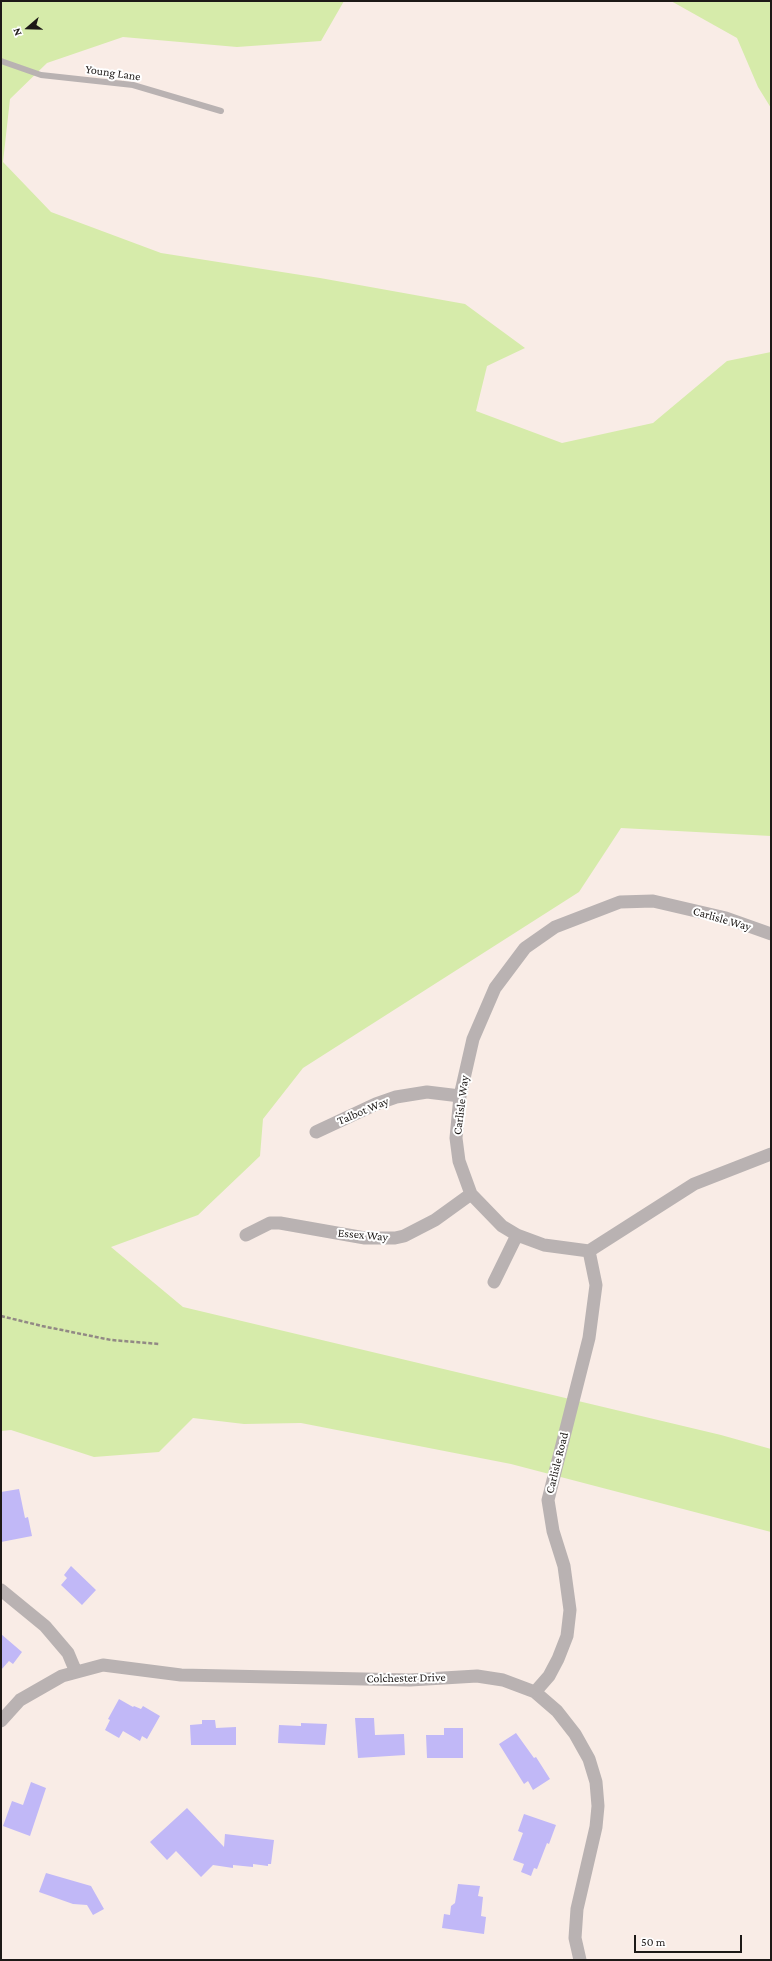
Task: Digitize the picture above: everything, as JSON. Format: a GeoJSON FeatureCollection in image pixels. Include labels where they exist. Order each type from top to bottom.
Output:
{"type":"FeatureCollection","features":[{"type":"Feature","properties":{"kind":"street","name":"Carlisle Way"},"geometry":{"type":"LineString","coordinates":[[589,1251],[544,1245],[517,1235],[502,1226],[471,1194],[459,1161],[456,1138],[460,1096],[473,1039],[495,988],[525,948],[554,927],[620,902],[653,901],[726,918],[771,934]]}},
{"type":"Feature","properties":{"kind":"street","name":"Talbot Way"},"geometry":{"type":"LineString","coordinates":[[316,1132],[376,1104],[396,1097],[427,1092],[460,1096]]}},
{"type":"Feature","properties":{"kind":"street"},"geometry":{"type":"LineString","coordinates":[[589,1251],[694,1184],[771,1154]]}},
{"type":"Feature","properties":{"kind":"street","name":"Essex Way"},"geometry":{"type":"LineString","coordinates":[[246,1235],[270,1223],[280,1223],[365,1238],[396,1238],[404,1236],[435,1220],[471,1194]]}},
{"type":"Feature","properties":{"kind":"street"},"geometry":{"type":"LineString","coordinates":[[494,1282],[517,1235]]}},
{"type":"Feature","properties":{"kind":"street","name":"Carlisle Road"},"geometry":{"type":"LineString","coordinates":[[536,1692],[549,1676],[558,1659],[567,1636],[570,1610],[564,1566],[554,1531],[548,1500],[589,1338],[596,1285],[589,1251]]}},
{"type":"Feature","properties":{"kind":"street"},"geometry":{"type":"LineString","coordinates":[[1,1590],[45,1626],[68,1653],[76,1672]]}},
{"type":"Feature","properties":{"kind":"street","name":"Colchester Drive"},"geometry":{"type":"LineString","coordinates":[[1,1721],[20,1700],[62,1676],[103,1665],[181,1675],[410,1680],[478,1676],[503,1680],[536,1692],[557,1711],[575,1734],[589,1759],[596,1782],[598,1806],[596,1827],[577,1909],[575,1931],[580,1960]]}},
{"type":"Feature","properties":{"kind":"lane","name":"Young Lane"},"geometry":{"type":"LineString","coordinates":[[1,61],[41,75],[133,85],[221,111]]}},
{"type":"Feature","properties":{"kind":"path"},"geometry":{"type":"LineString","coordinates":[[1,1316],[111,1340],[159,1344]]}},
{"type":"Feature","properties":{"kind":"green space"},"geometry":{"type":"Polygon","coordinates":[[[1,1],[344,1],[321,41],[237,47],[123,37],[47,63],[10,99],[3,162],[51,212],[161,253],[320,278],[465,304],[525,348],[487,366],[476,411],[562,443],[653,423],[727,361],[771,352],[771,836],[621,828],[579,892],[303,1068],[263,1119],[260,1156],[198,1215],[111,1247],[183,1307],[721,1435],[771,1449],[771,1532],[511,1464],[301,1423],[244,1424],[193,1418],[159,1452],[94,1457],[11,1430],[1,1431],[1,1]]]}},
{"type":"Feature","properties":{"kind":"green space"},"geometry":{"type":"Polygon","coordinates":[[[671,1],[771,1],[771,108],[758,87],[737,38],[671,1]]]}},
{"type":"Feature","properties":{"kind":"building"},"geometry":{"type":"Polygon","coordinates":[[[19,1489],[25,1518],[28,1517],[32,1536],[1,1542],[1,1492],[19,1489]]]}},
{"type":"Feature","properties":{"kind":"building"},"geometry":{"type":"Polygon","coordinates":[[[71,1566],[96,1590],[82,1605],[61,1585],[67,1578],[64,1575],[71,1566]]]}},
{"type":"Feature","properties":{"kind":"building"},"geometry":{"type":"Polygon","coordinates":[[[1,1634],[22,1652],[13,1664],[9,1661],[1,1670],[1,1634]]]}},
{"type":"Feature","properties":{"kind":"building"},"geometry":{"type":"Polygon","coordinates":[[[119,1699],[133,1707],[134,1706],[141,1709],[143,1706],[160,1716],[147,1739],[142,1736],[140,1741],[123,1731],[119,1738],[105,1730],[110,1720],[108,1719],[119,1699]]]}},
{"type":"Feature","properties":{"kind":"building"},"geometry":{"type":"Polygon","coordinates":[[[355,1718],[374,1718],[375,1735],[404,1734],[405,1755],[358,1758],[355,1718]]]}},
{"type":"Feature","properties":{"kind":"building"},"geometry":{"type":"Polygon","coordinates":[[[202,1720],[215,1720],[216,1728],[236,1727],[236,1745],[191,1745],[190,1725],[202,1724],[202,1720]]]}},
{"type":"Feature","properties":{"kind":"building"},"geometry":{"type":"Polygon","coordinates":[[[301,1723],[327,1724],[325,1745],[278,1743],[279,1725],[301,1726],[301,1723]]]}},
{"type":"Feature","properties":{"kind":"building"},"geometry":{"type":"Polygon","coordinates":[[[444,1728],[463,1728],[463,1758],[427,1758],[426,1735],[444,1735],[444,1728]]]}},
{"type":"Feature","properties":{"kind":"building"},"geometry":{"type":"Polygon","coordinates":[[[516,1733],[534,1758],[536,1757],[550,1779],[533,1790],[528,1781],[524,1784],[499,1744],[516,1733]]]}},
{"type":"Feature","properties":{"kind":"building"},"geometry":{"type":"Polygon","coordinates":[[[31,1782],[46,1788],[30,1836],[3,1826],[12,1801],[23,1805],[31,1782]]]}},
{"type":"Feature","properties":{"kind":"building"},"geometry":{"type":"Polygon","coordinates":[[[187,1808],[224,1847],[225,1834],[274,1840],[271,1864],[268,1864],[268,1866],[253,1864],[253,1867],[233,1865],[233,1868],[213,1865],[201,1877],[176,1851],[167,1860],[150,1842],[187,1808]]]}},
{"type":"Feature","properties":{"kind":"building"},"geometry":{"type":"Polygon","coordinates":[[[524,1814],[556,1825],[537,1869],[534,1868],[531,1876],[521,1872],[524,1864],[513,1860],[523,1833],[518,1831],[524,1814]]]}},
{"type":"Feature","properties":{"kind":"building"},"geometry":{"type":"Polygon","coordinates":[[[46,1873],[91,1886],[104,1909],[93,1915],[87,1905],[73,1904],[39,1892],[46,1873]]]}},
{"type":"Feature","properties":{"kind":"building"},"geometry":{"type":"Polygon","coordinates":[[[458,1884],[480,1886],[478,1896],[483,1897],[481,1916],[486,1917],[484,1934],[442,1928],[444,1914],[450,1915],[451,1906],[455,1903],[458,1884]]]}}]}
